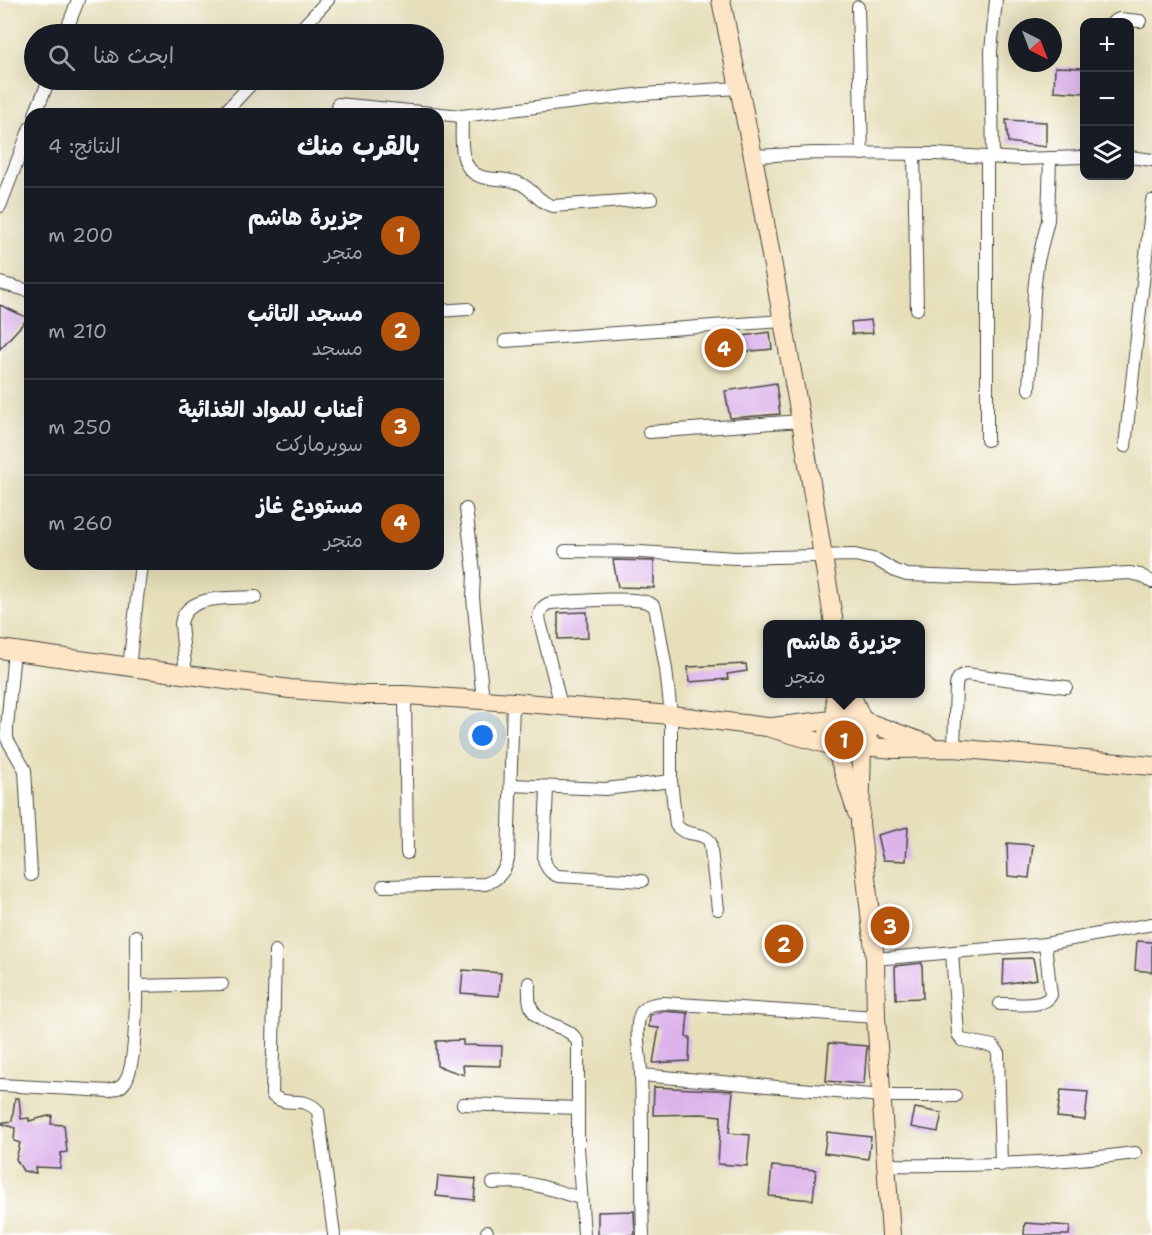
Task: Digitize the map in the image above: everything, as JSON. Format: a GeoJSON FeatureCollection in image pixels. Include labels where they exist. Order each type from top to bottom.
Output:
{"type":"FeatureCollection","features":[{"type":"Feature","properties":{"kind":"main road"},"geometry":{"type":"LineString","coordinates":[[721,0],[753,156],[801,421],[833,620]]}},
{"type":"Feature","properties":{"kind":"main road"},"geometry":{"type":"LineString","coordinates":[[7,650],[290,689],[513,702],[670,715],[767,728],[849,753],[863,747],[894,749],[934,747],[1152,766]]}},
{"type":"Feature","properties":{"kind":"main road"},"geometry":{"type":"LineString","coordinates":[[836,698],[834,718],[828,733],[860,823]]}},
{"type":"Feature","properties":{"kind":"main road"},"geometry":{"type":"LineString","coordinates":[[853,698],[868,733],[863,747],[860,823],[875,959],[876,1017],[891,1235]]}},
{"type":"Feature","properties":{"kind":"main road"},"geometry":{"type":"LineString","coordinates":[[767,728],[834,718],[848,712],[934,747]]}},
{"type":"Feature","properties":{"kind":"street"},"geometry":{"type":"LineString","coordinates":[[69,24],[78,0]]}},
{"type":"Feature","properties":{"kind":"street"},"geometry":{"type":"LineString","coordinates":[[305,24],[328,0]]}},
{"type":"Feature","properties":{"kind":"street"},"geometry":{"type":"LineString","coordinates":[[987,440],[991,51],[996,0]]}},
{"type":"Feature","properties":{"kind":"street"},"geometry":{"type":"LineString","coordinates":[[858,7],[862,154]]}},
{"type":"Feature","properties":{"kind":"street"},"geometry":{"type":"LineString","coordinates":[[1134,20],[1140,21]]}},
{"type":"Feature","properties":{"kind":"street"},"geometry":{"type":"LineString","coordinates":[[444,114],[462,116],[643,94],[739,88]]}},
{"type":"Feature","properties":{"kind":"street"},"geometry":{"type":"LineString","coordinates":[[38,108],[45,90]]}},
{"type":"Feature","properties":{"kind":"street"},"geometry":{"type":"LineString","coordinates":[[229,108],[246,90]]}},
{"type":"Feature","properties":{"kind":"street"},"geometry":{"type":"LineString","coordinates":[[339,104],[380,108]]}},
{"type":"Feature","properties":{"kind":"street"},"geometry":{"type":"LineString","coordinates":[[462,116],[462,152],[467,166],[473,173],[482,177],[518,183],[527,187],[548,205],[553,206],[651,199]]}},
{"type":"Feature","properties":{"kind":"street"},"geometry":{"type":"LineString","coordinates":[[0,206],[24,144]]}},
{"type":"Feature","properties":{"kind":"street"},"geometry":{"type":"LineString","coordinates":[[753,156],[814,153],[1080,157]]}},
{"type":"Feature","properties":{"kind":"street"},"geometry":{"type":"LineString","coordinates":[[914,154],[917,309]]}},
{"type":"Feature","properties":{"kind":"street"},"geometry":{"type":"LineString","coordinates":[[1029,389],[1034,292],[1037,266],[1048,220],[1050,158]]}},
{"type":"Feature","properties":{"kind":"street"},"geometry":{"type":"LineString","coordinates":[[1134,158],[1152,160]]}},
{"type":"Feature","properties":{"kind":"street"},"geometry":{"type":"LineString","coordinates":[[1125,446],[1152,201]]}},
{"type":"Feature","properties":{"kind":"street"},"geometry":{"type":"LineString","coordinates":[[0,283],[24,289]]}},
{"type":"Feature","properties":{"kind":"street"},"geometry":{"type":"LineString","coordinates":[[444,311],[468,309]]}},
{"type":"Feature","properties":{"kind":"street"},"geometry":{"type":"LineString","coordinates":[[505,341],[782,321]]}},
{"type":"Feature","properties":{"kind":"street"},"geometry":{"type":"LineString","coordinates":[[649,432],[801,421]]}},
{"type":"Feature","properties":{"kind":"street"},"geometry":{"type":"LineString","coordinates":[[466,509],[474,572],[473,597],[483,700]]}},
{"type":"Feature","properties":{"kind":"street"},"geometry":{"type":"LineString","coordinates":[[564,551],[639,552],[736,558],[855,555],[868,556],[896,571],[915,576],[1015,579],[1129,573],[1140,575],[1152,582]]}},
{"type":"Feature","properties":{"kind":"street"},"geometry":{"type":"LineString","coordinates":[[129,667],[140,570]]}},
{"type":"Feature","properties":{"kind":"street"},"geometry":{"type":"LineString","coordinates":[[186,676],[181,624],[182,616],[188,609],[204,601],[256,597]]}},
{"type":"Feature","properties":{"kind":"street"},"geometry":{"type":"LineString","coordinates":[[561,706],[539,618],[540,610],[550,603],[567,602],[643,601],[651,604],[656,612],[666,669],[670,715],[671,781],[676,825],[684,832],[705,836],[710,842],[718,909]]}},
{"type":"Feature","properties":{"kind":"street"},"geometry":{"type":"LineString","coordinates":[[7,650],[7,739],[25,770],[31,875]]}},
{"type":"Feature","properties":{"kind":"street"},"geometry":{"type":"LineString","coordinates":[[954,748],[956,686],[961,675],[1066,687]]}},
{"type":"Feature","properties":{"kind":"street"},"geometry":{"type":"LineString","coordinates":[[405,695],[407,853]]}},
{"type":"Feature","properties":{"kind":"street"},"geometry":{"type":"LineString","coordinates":[[383,886],[485,884],[493,881],[503,872],[508,859],[513,702]]}},
{"type":"Feature","properties":{"kind":"street"},"geometry":{"type":"LineString","coordinates":[[511,785],[619,789],[671,781]]}},
{"type":"Feature","properties":{"kind":"street"},"geometry":{"type":"LineString","coordinates":[[547,787],[544,859],[546,867],[552,874],[642,881]]}},
{"type":"Feature","properties":{"kind":"street"},"geometry":{"type":"LineString","coordinates":[[875,959],[1045,944],[1152,924]]}},
{"type":"Feature","properties":{"kind":"street"},"geometry":{"type":"LineString","coordinates":[[0,1085],[110,1091],[119,1088],[126,1081],[131,1068],[136,986],[136,936]]}},
{"type":"Feature","properties":{"kind":"street"},"geometry":{"type":"LineString","coordinates":[[1000,1004],[1040,1003],[1049,999],[1051,995],[1045,944]]}},
{"type":"Feature","properties":{"kind":"street"},"geometry":{"type":"LineString","coordinates":[[275,951],[272,1095],[283,1102],[302,1101],[312,1104],[318,1111],[334,1235]]}},
{"type":"Feature","properties":{"kind":"street"},"geometry":{"type":"LineString","coordinates":[[952,953],[958,1034],[962,1040],[993,1046],[998,1052],[1001,1164]]}},
{"type":"Feature","properties":{"kind":"street"},"geometry":{"type":"LineString","coordinates":[[530,983],[530,1005],[534,1013],[541,1021],[572,1032],[578,1043],[580,1198],[584,1235]]}},
{"type":"Feature","properties":{"kind":"street"},"geometry":{"type":"LineString","coordinates":[[136,986],[222,984]]}},
{"type":"Feature","properties":{"kind":"street"},"geometry":{"type":"LineString","coordinates":[[642,1235],[641,1075],[638,1022],[641,1013],[652,1005],[663,1003],[876,1017]]}},
{"type":"Feature","properties":{"kind":"street"},"geometry":{"type":"LineString","coordinates":[[641,1075],[882,1096],[955,1096]]}},
{"type":"Feature","properties":{"kind":"street"},"geometry":{"type":"LineString","coordinates":[[463,1104],[578,1108]]}},
{"type":"Feature","properties":{"kind":"street"},"geometry":{"type":"LineString","coordinates":[[887,1165],[1001,1164],[1091,1159],[1135,1153]]}},
{"type":"Feature","properties":{"kind":"street"},"geometry":{"type":"LineString","coordinates":[[493,1183],[520,1182],[580,1198]]}},
{"type":"Feature","properties":{"kind":"building"},"geometry":{"type":"Polygon","coordinates":[[[1062,67],[1080,68],[1080,93],[1054,91],[1055,72],[1062,72],[1062,67]]]}},
{"type":"Feature","properties":{"kind":"building"},"geometry":{"type":"Polygon","coordinates":[[[1006,120],[1046,122],[1046,147],[1008,142],[1006,120]]]}},
{"type":"Feature","properties":{"kind":"building"},"geometry":{"type":"Polygon","coordinates":[[[0,305],[24,316],[24,322],[0,349],[0,305]]]}},
{"type":"Feature","properties":{"kind":"building"},"geometry":{"type":"Polygon","coordinates":[[[871,320],[873,333],[852,334],[851,322],[871,320]]]}},
{"type":"Feature","properties":{"kind":"building"},"geometry":{"type":"Polygon","coordinates":[[[770,332],[772,349],[745,352],[743,336],[770,332]]]}},
{"type":"Feature","properties":{"kind":"building"},"geometry":{"type":"Polygon","coordinates":[[[776,383],[780,414],[730,418],[725,391],[776,383]]]}},
{"type":"Feature","properties":{"kind":"building"},"geometry":{"type":"Polygon","coordinates":[[[613,560],[654,561],[654,588],[618,587],[613,560]]]}},
{"type":"Feature","properties":{"kind":"building"},"geometry":{"type":"Polygon","coordinates":[[[587,612],[588,638],[558,639],[558,613],[587,612]]]}},
{"type":"Feature","properties":{"kind":"building"},"geometry":{"type":"Polygon","coordinates":[[[746,664],[747,671],[727,674],[728,679],[689,682],[688,667],[746,664]]]}},
{"type":"Feature","properties":{"kind":"building"},"geometry":{"type":"Polygon","coordinates":[[[908,827],[906,861],[883,860],[877,835],[908,827]]]}},
{"type":"Feature","properties":{"kind":"building"},"geometry":{"type":"Polygon","coordinates":[[[1007,843],[1033,845],[1029,878],[1008,876],[1007,843]]]}},
{"type":"Feature","properties":{"kind":"building"},"geometry":{"type":"Polygon","coordinates":[[[1137,941],[1152,942],[1152,972],[1135,970],[1137,941]]]}},
{"type":"Feature","properties":{"kind":"building"},"geometry":{"type":"Polygon","coordinates":[[[1033,958],[1037,979],[1003,984],[1004,959],[1033,958]]]}},
{"type":"Feature","properties":{"kind":"building"},"geometry":{"type":"Polygon","coordinates":[[[922,963],[923,998],[896,999],[895,966],[922,963]]]}},
{"type":"Feature","properties":{"kind":"building"},"geometry":{"type":"Polygon","coordinates":[[[463,970],[501,973],[499,996],[461,993],[463,970]]]}},
{"type":"Feature","properties":{"kind":"building"},"geometry":{"type":"Polygon","coordinates":[[[663,1011],[688,1013],[686,1037],[690,1037],[689,1061],[653,1063],[659,1028],[649,1027],[650,1015],[663,1011]]]}},
{"type":"Feature","properties":{"kind":"building"},"geometry":{"type":"Polygon","coordinates":[[[463,1040],[463,1045],[502,1046],[501,1066],[463,1065],[464,1075],[437,1066],[436,1041],[463,1040]]]}},
{"type":"Feature","properties":{"kind":"building"},"geometry":{"type":"Polygon","coordinates":[[[829,1043],[867,1046],[864,1084],[826,1081],[829,1043]]]}},
{"type":"Feature","properties":{"kind":"building"},"geometry":{"type":"Polygon","coordinates":[[[654,1087],[733,1091],[729,1133],[750,1135],[747,1166],[718,1164],[721,1116],[653,1115],[654,1087]]]}},
{"type":"Feature","properties":{"kind":"building"},"geometry":{"type":"Polygon","coordinates":[[[1061,1090],[1088,1092],[1085,1120],[1057,1117],[1061,1090]]]}},
{"type":"Feature","properties":{"kind":"building"},"geometry":{"type":"Polygon","coordinates":[[[15,1098],[19,1098],[21,1119],[29,1118],[29,1121],[52,1115],[51,1124],[64,1125],[67,1152],[61,1153],[60,1168],[35,1167],[36,1173],[23,1171],[16,1159],[20,1143],[14,1141],[15,1128],[0,1123],[12,1121],[15,1098]]]}},
{"type":"Feature","properties":{"kind":"building"},"geometry":{"type":"Polygon","coordinates":[[[915,1108],[942,1113],[938,1132],[911,1127],[915,1108]]]}},
{"type":"Feature","properties":{"kind":"building"},"geometry":{"type":"Polygon","coordinates":[[[827,1132],[871,1137],[868,1159],[824,1153],[827,1132]]]}},
{"type":"Feature","properties":{"kind":"building"},"geometry":{"type":"Polygon","coordinates":[[[772,1166],[816,1170],[813,1200],[769,1196],[772,1166]]]}},
{"type":"Feature","properties":{"kind":"building"},"geometry":{"type":"Polygon","coordinates":[[[438,1176],[476,1179],[474,1200],[436,1196],[438,1176]]]}},
{"type":"Feature","properties":{"kind":"building"},"geometry":{"type":"Polygon","coordinates":[[[634,1211],[635,1235],[598,1235],[598,1212],[634,1211]]]}},
{"type":"Feature","properties":{"kind":"building"},"geometry":{"type":"Polygon","coordinates":[[[1025,1223],[1070,1226],[1069,1235],[1024,1235],[1025,1223]]]}},
{"type":"Feature","properties":{"kind":"place","name":"مستودع غاز"},"geometry":{"type":"Point","coordinates":[724,348]}},
{"type":"Feature","properties":{"kind":"place","name":"جزيرة هاشم"},"geometry":{"type":"Point","coordinates":[844,740]}},
{"type":"Feature","properties":{"kind":"place","name":"أعناب للمواد الغذائية"},"geometry":{"type":"Point","coordinates":[890,926]}},
{"type":"Feature","properties":{"kind":"place","name":"مسجد التائب"},"geometry":{"type":"Point","coordinates":[784,944]}}]}
